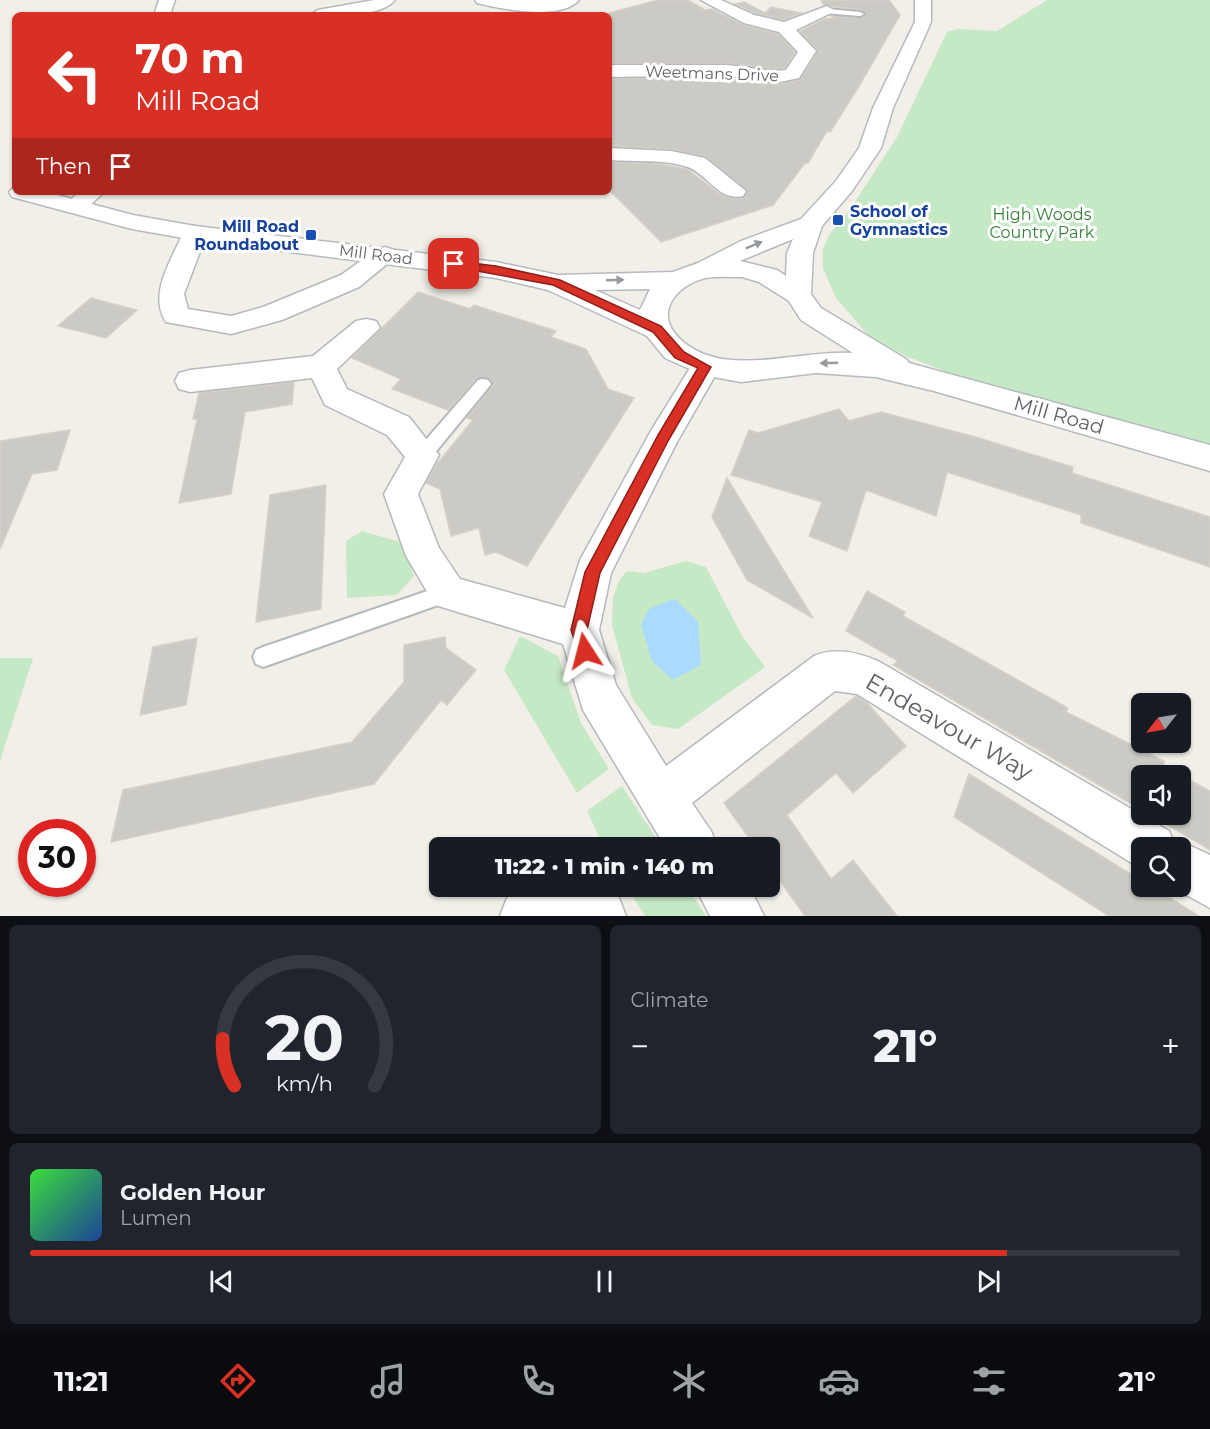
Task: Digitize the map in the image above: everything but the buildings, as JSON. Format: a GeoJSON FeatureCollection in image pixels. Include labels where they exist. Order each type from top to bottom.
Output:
{"type":"FeatureCollection","features":[{"type":"Feature","properties":{"kind":"street"},"geometry":{"type":"LineString","coordinates":[[337,12],[374,6],[387,0]]}},
{"type":"Feature","properties":{"kind":"street"},"geometry":{"type":"LineString","coordinates":[[483,0],[523,7],[543,7],[572,0]]}},
{"type":"Feature","properties":{"kind":"street"},"geometry":{"type":"LineString","coordinates":[[709,0],[750,20],[767,22],[785,28],[827,11]]}},
{"type":"Feature","properties":{"kind":"street"},"geometry":{"type":"LineString","coordinates":[[804,304],[800,253],[810,224],[844,186],[870,148],[883,108],[923,22],[923,0]]}},
{"type":"Feature","properties":{"kind":"street","name":"Weetmans Drive"},"geometry":{"type":"LineString","coordinates":[[612,71],[727,70],[774,77],[792,74],[807,51],[785,28]]}},
{"type":"Feature","properties":{"kind":"street"},"geometry":{"type":"LineString","coordinates":[[612,154],[672,157],[697,164],[735,191]]}},
{"type":"Feature","properties":{"kind":"street","name":"Mill Road"},"geometry":{"type":"LineString","coordinates":[[44,195],[84,200],[132,222],[195,233],[496,270],[556,283],[657,329],[680,355],[705,367],[726,372],[756,372],[782,366],[837,362],[908,373],[1210,458]]}},
{"type":"Feature","properties":{"kind":"street"},"geometry":{"type":"LineString","coordinates":[[701,270],[750,246],[810,224]]}},
{"type":"Feature","properties":{"kind":"street"},"geometry":{"type":"LineString","coordinates":[[195,233],[171,294],[176,316],[231,325],[272,315],[350,281],[385,255]]}},
{"type":"Feature","properties":{"kind":"street","name":"Mill Road"},"geometry":{"type":"LineString","coordinates":[[657,329],[654,311],[658,297],[676,280],[701,270],[743,269],[768,276],[804,304],[908,373]]}},
{"type":"Feature","properties":{"kind":"street","name":"Mill Road"},"geometry":{"type":"LineString","coordinates":[[556,283],[621,279],[676,280]]}},
{"type":"Feature","properties":{"kind":"street","name":"Mill Road"},"geometry":{"type":"LineString","coordinates":[[782,366],[797,357],[810,341],[804,304]]}},
{"type":"Feature","properties":{"kind":"street"},"geometry":{"type":"LineString","coordinates":[[190,381],[321,366],[366,328]]}},
{"type":"Feature","properties":{"kind":"street"},"geometry":{"type":"LineString","coordinates":[[321,366],[336,397],[398,426],[423,455],[401,494],[424,556],[448,593],[579,630]]}},
{"type":"Feature","properties":{"kind":"street"},"geometry":{"type":"LineString","coordinates":[[687,837],[638,763],[598,695],[579,630],[593,572],[663,438],[705,367]]}},
{"type":"Feature","properties":{"kind":"street","name":"Endeavour Way"},"geometry":{"type":"LineString","coordinates":[[662,796],[829,670],[863,675],[1134,837]]}},
{"type":"Feature","properties":{"kind":"street"},"geometry":{"type":"LineString","coordinates":[[1191,872],[1210,883]]}},
{"type":"Feature","properties":{"kind":"street"},"geometry":{"type":"LineString","coordinates":[[525,916],[541,904],[581,893],[601,916]]}},
{"type":"Feature","properties":{"kind":"street"},"geometry":{"type":"LineString","coordinates":[[726,897],[739,916]]}},
{"type":"Feature","properties":{"kind":"lane"},"geometry":{"type":"LineString","coordinates":[[827,11],[860,14]]}},
{"type":"Feature","properties":{"kind":"lane"},"geometry":{"type":"LineString","coordinates":[[423,455],[483,384]]}},
{"type":"Feature","properties":{"kind":"lane"},"geometry":{"type":"LineString","coordinates":[[264,657],[448,593]]}},
{"type":"Feature","properties":{"kind":"green space","name":"High Woods Country Park"},"geometry":{"type":"Polygon","coordinates":[[[1047,0],[1210,0],[1210,445],[949,373],[906,356],[868,335],[836,298],[823,268],[823,249],[829,235],[849,211],[897,137],[947,32],[958,29],[997,31],[1047,0]]]}},
{"type":"Feature","properties":{"kind":"green space"},"geometry":{"type":"Polygon","coordinates":[[[362,531],[400,542],[414,576],[397,595],[347,598],[346,541],[362,531]]]}},
{"type":"Feature","properties":{"kind":"green space"},"geometry":{"type":"Polygon","coordinates":[[[686,561],[706,567],[741,634],[765,667],[678,729],[652,725],[632,698],[612,625],[613,597],[620,579],[627,571],[644,573],[686,561]]]}},
{"type":"Feature","properties":{"kind":"green space"},"geometry":{"type":"Polygon","coordinates":[[[520,636],[558,656],[581,723],[609,769],[577,793],[504,670],[520,636]]]}},
{"type":"Feature","properties":{"kind":"green space"},"geometry":{"type":"Polygon","coordinates":[[[0,658],[33,658],[0,761],[0,658]]]}},
{"type":"Feature","properties":{"kind":"green space"},"geometry":{"type":"Polygon","coordinates":[[[622,786],[655,837],[599,837],[587,811],[622,786]]]}},
{"type":"Feature","properties":{"kind":"green space"},"geometry":{"type":"Polygon","coordinates":[[[633,897],[694,897],[706,916],[645,916],[633,897]]]}},
{"type":"Feature","properties":{"kind":"water"},"geometry":{"type":"Polygon","coordinates":[[[675,599],[698,622],[701,665],[673,680],[652,661],[641,624],[650,608],[675,599]]]}},
{"type":"Feature","properties":{"kind":"place","name":"School of Gymnastics"},"geometry":{"type":"Point","coordinates":[838,220]}},
{"type":"Feature","properties":{"kind":"place","name":"Mill Road Roundabout"},"geometry":{"type":"Point","coordinates":[311,235]}},
{"type":"Feature","properties":{"kind":"route"},"geometry":{"type":"LineString","coordinates":[[454,264],[556,283],[657,329],[680,355],[705,367],[663,438],[593,572],[579,630],[585,651]]}}]}
